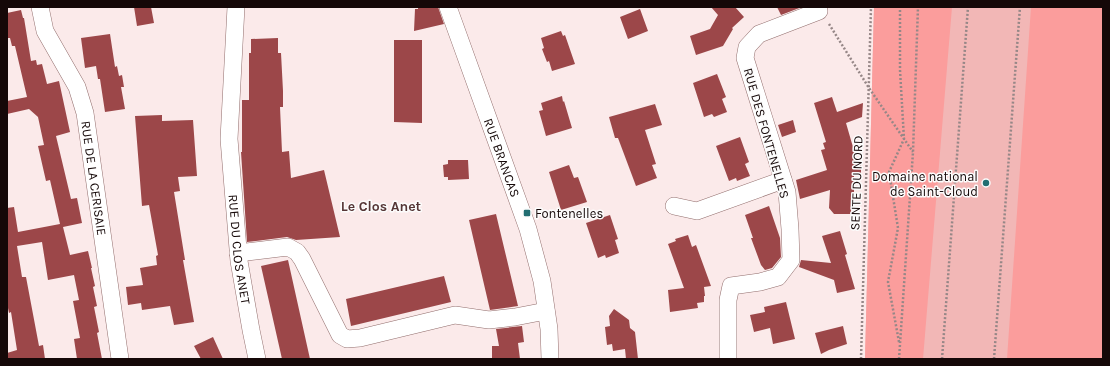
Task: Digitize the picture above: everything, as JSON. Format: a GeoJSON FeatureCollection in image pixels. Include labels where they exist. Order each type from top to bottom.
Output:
{"type":"FeatureCollection","features":[{"type":"Feature","properties":{"kind":"street","name":"RUE DE LA CERISAIE"},"geometry":{"type":"LineString","coordinates":[[40,7],[45,31],[77,87],[85,113],[120,359]]}},
{"type":"Feature","properties":{"kind":"street","name":"RUE DU CLOS ANET"},"geometry":{"type":"LineString","coordinates":[[236,7],[229,140],[238,253],[249,322],[257,359]]}},
{"type":"Feature","properties":{"kind":"street","name":"RUE BRANCAS"},"geometry":{"type":"LineString","coordinates":[[448,7],[528,230],[542,281],[549,329],[550,359]]}},
{"type":"Feature","properties":{"kind":"street","name":"RUE DES FONTENELLES"},"geometry":{"type":"LineString","coordinates":[[728,359],[728,300],[731,286],[760,282],[778,277],[791,260],[787,192],[745,58],[747,47],[759,34],[818,9]]}},
{"type":"Feature","properties":{"kind":"street"},"geometry":{"type":"LineString","coordinates":[[674,206],[697,211],[783,180]]}},
{"type":"Feature","properties":{"kind":"street"},"geometry":{"type":"LineString","coordinates":[[238,253],[288,247],[297,252],[302,259],[340,335],[347,339],[360,338],[455,315],[489,320],[546,311]]}},
{"type":"Feature","properties":{"kind":"path","name":"SENTE DU NORD"},"geometry":{"type":"LineString","coordinates":[[861,359],[871,7]]}},
{"type":"Feature","properties":{"kind":"path"},"geometry":{"type":"LineString","coordinates":[[900,7],[900,70],[904,139],[889,172],[898,228],[888,282],[900,348]]}},
{"type":"Feature","properties":{"kind":"path"},"geometry":{"type":"LineString","coordinates":[[899,359],[913,152],[918,7]]}},
{"type":"Feature","properties":{"kind":"path"},"geometry":{"type":"LineString","coordinates":[[942,359],[968,7]]}},
{"type":"Feature","properties":{"kind":"path"},"geometry":{"type":"LineString","coordinates":[[994,359],[1020,7]]}},
{"type":"Feature","properties":{"kind":"path"},"geometry":{"type":"LineString","coordinates":[[818,9],[827,19],[869,88],[913,152]]}},
{"type":"Feature","properties":{"kind":"shaded area","name":"Domaine national de Saint-Cloud"},"geometry":{"type":"Polygon","coordinates":[[[874,7],[1103,7],[1103,359],[865,359],[874,7]]]}},
{"type":"Feature","properties":{"kind":"shaded area"},"geometry":{"type":"Polygon","coordinates":[[[874,7],[952,7],[923,359],[865,359],[874,7]]]}},
{"type":"Feature","properties":{"kind":"shaded area"},"geometry":{"type":"Polygon","coordinates":[[[1031,7],[1103,7],[1103,359],[1007,359],[1031,7]]]}},
{"type":"Feature","properties":{"kind":"building"},"geometry":{"type":"Polygon","coordinates":[[[134,7],[151,7],[154,23],[137,26],[134,7]]]}},
{"type":"Feature","properties":{"kind":"building"},"geometry":{"type":"Polygon","coordinates":[[[418,7],[438,7],[444,24],[414,31],[415,9],[418,9],[418,7]]]}},
{"type":"Feature","properties":{"kind":"building"},"geometry":{"type":"Polygon","coordinates":[[[711,7],[735,7],[744,17],[732,28],[733,29],[723,46],[696,55],[690,36],[710,29],[718,15],[711,7]]]}},
{"type":"Feature","properties":{"kind":"building"},"geometry":{"type":"Polygon","coordinates":[[[777,7],[802,7],[781,15],[777,7]]]}},
{"type":"Feature","properties":{"kind":"building"},"geometry":{"type":"Polygon","coordinates":[[[640,9],[648,31],[628,39],[620,17],[640,9]]]}},
{"type":"Feature","properties":{"kind":"building"},"geometry":{"type":"Polygon","coordinates":[[[21,10],[24,18],[31,61],[36,60],[37,65],[42,64],[47,84],[59,81],[70,132],[56,136],[71,199],[77,198],[82,223],[63,227],[70,255],[88,251],[95,286],[93,287],[97,306],[94,307],[102,359],[77,359],[74,339],[80,338],[73,301],[79,300],[74,275],[48,280],[42,242],[17,246],[22,277],[26,277],[39,346],[43,345],[45,359],[7,359],[7,353],[17,350],[11,312],[9,313],[7,303],[7,208],[14,207],[18,232],[60,224],[50,180],[46,181],[38,146],[44,145],[38,117],[29,109],[7,114],[7,101],[27,97],[15,46],[12,46],[10,38],[7,38],[7,13],[21,10]]]}},
{"type":"Feature","properties":{"kind":"building"},"geometry":{"type":"Polygon","coordinates":[[[561,31],[563,36],[565,35],[575,64],[552,71],[549,61],[547,62],[542,49],[544,48],[541,38],[561,31]]]}},
{"type":"Feature","properties":{"kind":"building"},"geometry":{"type":"Polygon","coordinates":[[[110,34],[115,67],[117,66],[119,76],[122,75],[124,87],[121,87],[125,109],[105,112],[100,79],[98,79],[96,66],[85,68],[81,38],[110,34]]]}},
{"type":"Feature","properties":{"kind":"building"},"geometry":{"type":"Polygon","coordinates":[[[278,38],[278,53],[281,53],[283,91],[283,107],[280,107],[282,152],[289,151],[291,178],[324,170],[340,237],[296,240],[287,237],[247,242],[241,152],[242,100],[249,100],[249,53],[251,53],[251,39],[278,38]]]}},
{"type":"Feature","properties":{"kind":"building"},"geometry":{"type":"Polygon","coordinates":[[[394,40],[422,40],[422,123],[394,122],[394,40]]]}},
{"type":"Feature","properties":{"kind":"building"},"geometry":{"type":"Polygon","coordinates":[[[717,74],[726,97],[722,99],[727,112],[714,117],[712,114],[704,117],[693,83],[717,74]]]}},
{"type":"Feature","properties":{"kind":"building"},"geometry":{"type":"Polygon","coordinates":[[[562,96],[572,128],[546,136],[539,111],[543,110],[541,103],[562,96]]]}},
{"type":"Feature","properties":{"kind":"building"},"geometry":{"type":"Polygon","coordinates":[[[832,97],[837,112],[863,103],[862,117],[846,123],[857,161],[861,161],[861,176],[854,176],[854,193],[851,194],[851,214],[834,214],[829,208],[830,190],[800,199],[796,180],[827,170],[821,150],[825,149],[823,143],[826,142],[814,103],[832,97]]]}},
{"type":"Feature","properties":{"kind":"building"},"geometry":{"type":"Polygon","coordinates":[[[655,104],[662,125],[645,130],[656,164],[652,165],[657,178],[636,186],[618,138],[615,138],[609,117],[655,104]]]}},
{"type":"Feature","properties":{"kind":"building"},"geometry":{"type":"Polygon","coordinates":[[[162,115],[162,121],[193,120],[197,176],[178,177],[180,191],[174,192],[185,260],[183,260],[194,322],[174,325],[170,306],[142,310],[141,303],[128,305],[126,287],[143,285],[140,268],[157,265],[156,256],[158,255],[149,205],[142,206],[135,116],[162,115]]]}},
{"type":"Feature","properties":{"kind":"building"},"geometry":{"type":"Polygon","coordinates":[[[793,120],[796,132],[782,137],[778,125],[793,120]]]}},
{"type":"Feature","properties":{"kind":"building"},"geometry":{"type":"Polygon","coordinates":[[[740,137],[749,162],[745,164],[750,176],[737,181],[736,178],[729,181],[716,146],[740,137]]]}},
{"type":"Feature","properties":{"kind":"building"},"geometry":{"type":"Polygon","coordinates":[[[448,160],[468,160],[469,179],[448,180],[448,177],[444,177],[443,165],[448,164],[448,160]]]}},
{"type":"Feature","properties":{"kind":"building"},"geometry":{"type":"Polygon","coordinates":[[[569,165],[574,178],[578,177],[587,202],[561,210],[549,172],[569,165]]]}},
{"type":"Feature","properties":{"kind":"building"},"geometry":{"type":"Polygon","coordinates":[[[769,206],[780,238],[781,257],[772,268],[765,270],[761,265],[751,238],[753,238],[745,215],[769,206]]]}},
{"type":"Feature","properties":{"kind":"building"},"geometry":{"type":"Polygon","coordinates":[[[496,214],[518,306],[490,310],[469,220],[496,214]]]}},
{"type":"Feature","properties":{"kind":"building"},"geometry":{"type":"Polygon","coordinates":[[[610,215],[618,239],[615,240],[619,253],[606,258],[605,255],[598,258],[586,223],[610,215]]]}},
{"type":"Feature","properties":{"kind":"building"},"geometry":{"type":"Polygon","coordinates":[[[840,231],[855,289],[837,293],[834,280],[799,267],[801,260],[831,263],[822,236],[840,231]]]}},
{"type":"Feature","properties":{"kind":"building"},"geometry":{"type":"Polygon","coordinates":[[[688,235],[692,247],[696,245],[711,286],[704,287],[704,302],[697,303],[698,308],[670,312],[668,290],[684,288],[668,244],[676,241],[675,239],[688,235]]]}},
{"type":"Feature","properties":{"kind":"building"},"geometry":{"type":"Polygon","coordinates":[[[288,260],[310,359],[282,359],[261,266],[288,260]]]}},
{"type":"Feature","properties":{"kind":"building"},"geometry":{"type":"Polygon","coordinates":[[[444,276],[451,302],[351,326],[346,299],[444,276]]]}},
{"type":"Feature","properties":{"kind":"building"},"geometry":{"type":"Polygon","coordinates":[[[786,302],[795,339],[773,344],[770,328],[754,332],[750,315],[765,312],[764,307],[786,302]]]}},
{"type":"Feature","properties":{"kind":"building"},"geometry":{"type":"Polygon","coordinates":[[[614,309],[629,320],[630,328],[635,332],[638,359],[626,359],[625,349],[613,351],[612,344],[607,345],[605,327],[610,326],[609,316],[614,309]]]}},
{"type":"Feature","properties":{"kind":"building"},"geometry":{"type":"Polygon","coordinates":[[[522,326],[524,342],[518,343],[520,359],[492,359],[492,346],[499,346],[496,329],[522,326]]]}},
{"type":"Feature","properties":{"kind":"building"},"geometry":{"type":"Polygon","coordinates":[[[843,326],[847,344],[821,354],[815,333],[843,326]]]}},
{"type":"Feature","properties":{"kind":"building"},"geometry":{"type":"Polygon","coordinates":[[[213,337],[223,359],[201,359],[194,346],[213,337]]]}},
{"type":"Feature","properties":{"kind":"place","name":"Domaine national de Saint-Cloud"},"geometry":{"type":"Point","coordinates":[986,183]}},
{"type":"Feature","properties":{"kind":"place","name":"Fontenelles"},"geometry":{"type":"Point","coordinates":[527,213]}},
{"type":"Feature","properties":{"kind":"district","name":"Le Clos Anet"},"geometry":{"type":"Point","coordinates":[381,206]}}]}
